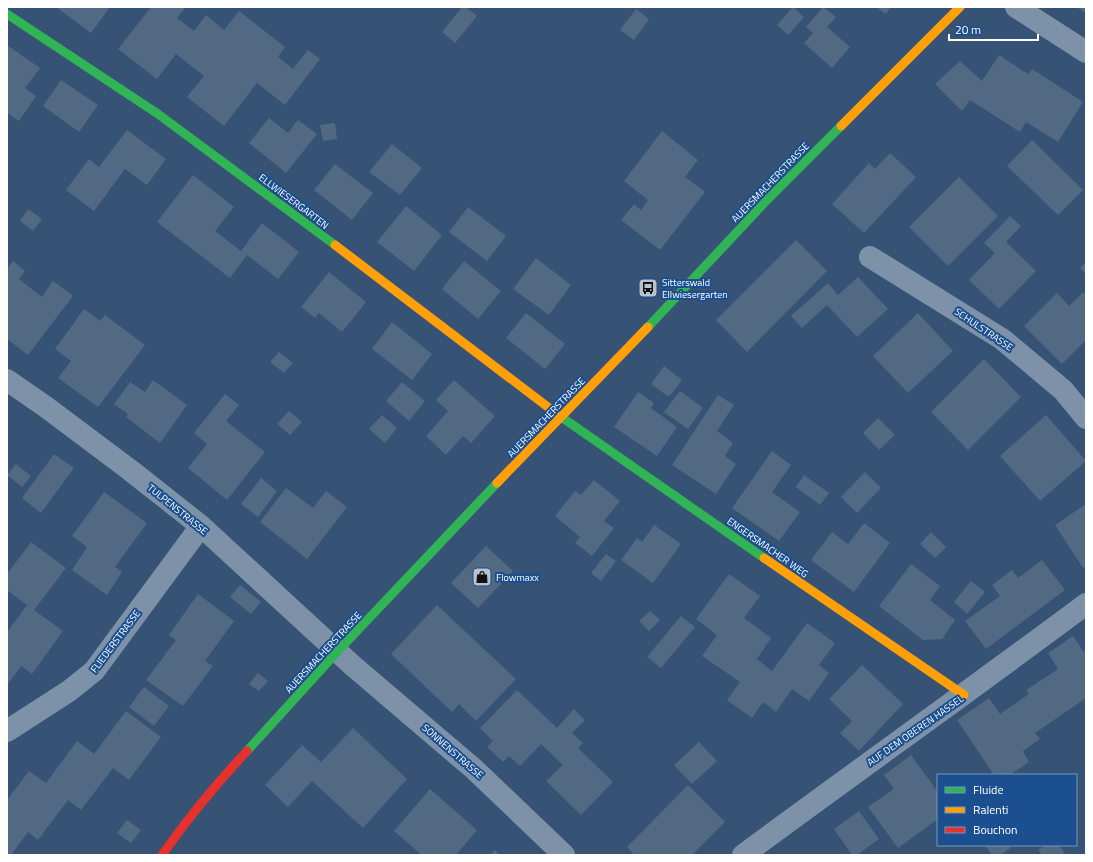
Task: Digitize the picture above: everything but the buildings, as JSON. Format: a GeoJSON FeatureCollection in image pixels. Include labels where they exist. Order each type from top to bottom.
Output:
{"type":"FeatureCollection","features":[{"type":"Feature","properties":{"kind":"street","name":"AUERSMACHERSTRASSE"},"geometry":{"type":"LineString","coordinates":[[162,855],[185,822],[220,780],[338,651],[560,417],[607,370],[767,200],[960,7]]}},
{"type":"Feature","properties":{"kind":"street"},"geometry":{"type":"LineString","coordinates":[[1016,7],[1086,52]]}},
{"type":"Feature","properties":{"kind":"street","name":"ELLWIESERGARTEN"},"geometry":{"type":"LineString","coordinates":[[7,14],[158,114],[285,207],[560,417]]}},
{"type":"Feature","properties":{"kind":"street","name":"SCHULSTRASSE"},"geometry":{"type":"LineString","coordinates":[[870,256],[1002,339],[1063,390],[1086,418]]}},
{"type":"Feature","properties":{"kind":"street","name":"TULPENSTRASSE"},"geometry":{"type":"LineString","coordinates":[[7,380],[46,407],[130,470],[200,526],[338,651]]}},
{"type":"Feature","properties":{"kind":"street","name":"ENGERSMACHER WEG"},"geometry":{"type":"LineString","coordinates":[[560,417],[964,695]]}},
{"type":"Feature","properties":{"kind":"street","name":"FLIEDERSTRASSE"},"geometry":{"type":"LineString","coordinates":[[7,731],[69,691],[94,671],[200,526]]}},
{"type":"Feature","properties":{"kind":"street","name":"AUF DEM OBEREN HASSEL"},"geometry":{"type":"LineString","coordinates":[[743,855],[860,768],[964,695],[1086,604]]}},
{"type":"Feature","properties":{"kind":"street","name":"SONNENSTRASSE"},"geometry":{"type":"LineString","coordinates":[[338,651],[474,769],[564,855]]}},
{"type":"Feature","properties":{"kind":"traffic: fast"},"geometry":{"type":"LineString","coordinates":[[7,14],[158,114],[335,245]]}},
{"type":"Feature","properties":{"kind":"traffic: fast"},"geometry":{"type":"LineString","coordinates":[[648,327],[767,200],[841,126]]}},
{"type":"Feature","properties":{"kind":"traffic: fast"},"geometry":{"type":"LineString","coordinates":[[557,414],[764,558]]}},
{"type":"Feature","properties":{"kind":"traffic: fast"},"geometry":{"type":"LineString","coordinates":[[247,751],[338,651],[497,483]]}},
{"type":"Feature","properties":{"kind":"traffic: slow"},"geometry":{"type":"LineString","coordinates":[[841,126],[960,7]]}},
{"type":"Feature","properties":{"kind":"traffic: slow"},"geometry":{"type":"LineString","coordinates":[[335,245],[557,414]]}},
{"type":"Feature","properties":{"kind":"traffic: slow"},"geometry":{"type":"LineString","coordinates":[[497,483],[648,327]]}},
{"type":"Feature","properties":{"kind":"traffic: slow"},"geometry":{"type":"LineString","coordinates":[[764,558],[964,695]]}},
{"type":"Feature","properties":{"kind":"traffic: jam"},"geometry":{"type":"LineString","coordinates":[[162,855],[224,776],[247,751]]}},
{"type":"Feature","properties":{"kind":"place","name":"Sitterswald Ellwiesergarten"},"geometry":{"type":"Point","coordinates":[648,288]}},
{"type":"Feature","properties":{"kind":"place","name":"Flowmaxx"},"geometry":{"type":"Point","coordinates":[482,577]}}]}
